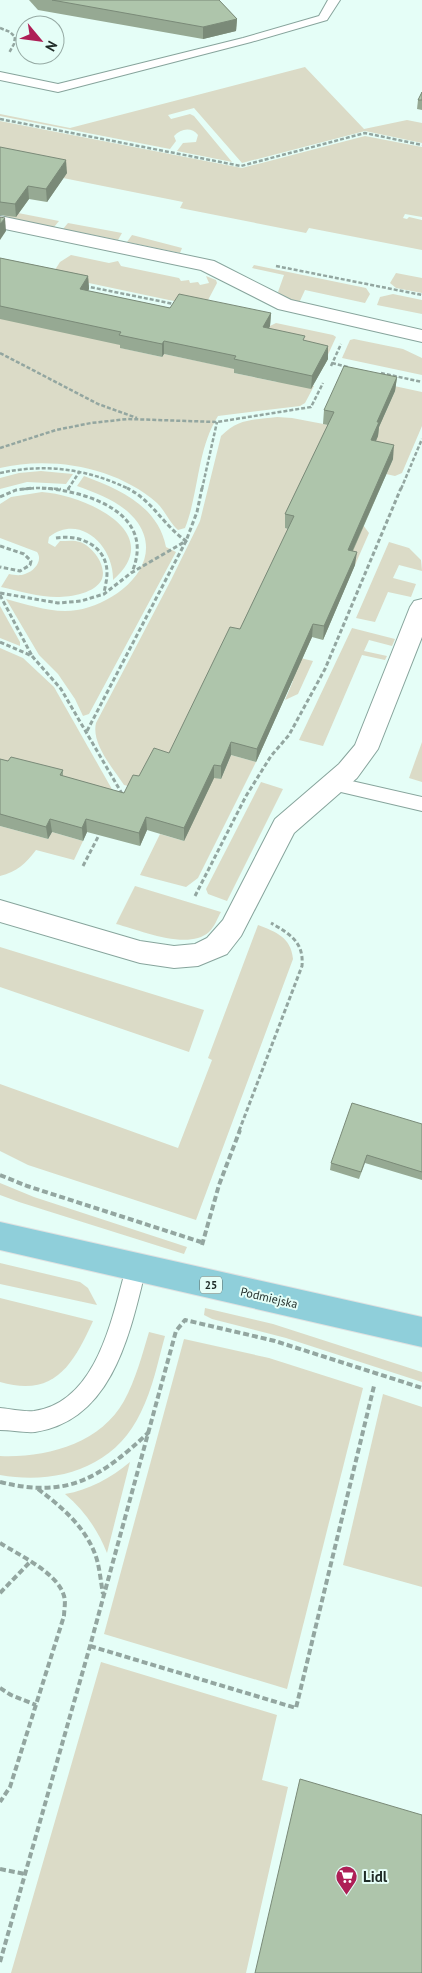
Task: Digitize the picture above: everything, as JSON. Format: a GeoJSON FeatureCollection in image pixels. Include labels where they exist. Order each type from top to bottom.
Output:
{"type":"FeatureCollection","features":[{"type":"Feature","properties":{"kind":"main road","name":"Podmiejska"},"geometry":{"type":"LineString","coordinates":[[0,1236],[422,1332]]}},
{"type":"Feature","properties":{"kind":"street"},"geometry":{"type":"LineString","coordinates":[[0,222],[207,266],[285,305],[422,336]]}},
{"type":"Feature","properties":{"kind":"street"},"geometry":{"type":"LineString","coordinates":[[0,911],[140,952],[174,957],[198,955],[216,946],[232,928],[284,826],[293,816],[357,764],[366,749],[422,607]]}},
{"type":"Feature","properties":{"kind":"lane"},"geometry":{"type":"LineString","coordinates":[[0,76],[58,88],[248,40],[322,18],[334,0]]}},
{"type":"Feature","properties":{"kind":"lane"},"geometry":{"type":"LineString","coordinates":[[334,784],[422,804]]}},
{"type":"Feature","properties":{"kind":"lane"},"geometry":{"type":"LineString","coordinates":[[0,1419],[15,1422],[42,1420],[69,1410],[90,1391],[106,1367],[118,1336],[136,1268]]}},
{"type":"Feature","properties":{"kind":"path"},"geometry":{"type":"LineString","coordinates":[[0,28],[13,34],[16,39],[16,44],[5,59]]}},
{"type":"Feature","properties":{"kind":"path"},"geometry":{"type":"LineString","coordinates":[[0,119],[241,166],[365,133],[422,145]]}},
{"type":"Feature","properties":{"kind":"path"},"geometry":{"type":"LineString","coordinates":[[280,267],[422,295]]}},
{"type":"Feature","properties":{"kind":"path"},"geometry":{"type":"LineString","coordinates":[[84,286],[124,294]]}},
{"type":"Feature","properties":{"kind":"path"},"geometry":{"type":"LineString","coordinates":[[0,353],[98,404],[140,419]]}},
{"type":"Feature","properties":{"kind":"path"},"geometry":{"type":"LineString","coordinates":[[336,355],[331,365],[350,367]]}},
{"type":"Feature","properties":{"kind":"path"},"geometry":{"type":"LineString","coordinates":[[377,372],[422,382]]}},
{"type":"Feature","properties":{"kind":"path"},"geometry":{"type":"LineString","coordinates":[[0,448],[56,430],[91,423],[140,419],[217,422],[311,407],[323,383]]}},
{"type":"Feature","properties":{"kind":"path"},"geometry":{"type":"LineString","coordinates":[[86,731],[186,541],[197,512],[217,422]]}},
{"type":"Feature","properties":{"kind":"path"},"geometry":{"type":"LineString","coordinates":[[195,896],[246,796],[270,756],[289,735],[325,669],[422,438]]}},
{"type":"Feature","properties":{"kind":"path"},"geometry":{"type":"LineString","coordinates":[[0,474],[30,468],[80,471],[108,479],[147,501],[172,531],[186,541]]}},
{"type":"Feature","properties":{"kind":"path"},"geometry":{"type":"LineString","coordinates":[[68,490],[80,471]]}},
{"type":"Feature","properties":{"kind":"path"},"geometry":{"type":"LineString","coordinates":[[0,497],[12,491],[24,489],[68,490],[108,506],[131,527],[139,548],[131,573]]}},
{"type":"Feature","properties":{"kind":"path"},"geometry":{"type":"LineString","coordinates":[[56,538],[65,536],[82,539],[89,542],[101,554],[108,570],[104,594]]}},
{"type":"Feature","properties":{"kind":"path"},"geometry":{"type":"LineString","coordinates":[[0,594],[58,603],[81,601],[104,594],[131,573],[186,541]]}},
{"type":"Feature","properties":{"kind":"path"},"geometry":{"type":"LineString","coordinates":[[0,546],[24,554],[31,561],[30,565],[20,572],[1,569]]}},
{"type":"Feature","properties":{"kind":"path"},"geometry":{"type":"LineString","coordinates":[[0,594],[32,656],[60,689],[86,731],[121,792],[118,798]]}},
{"type":"Feature","properties":{"kind":"path"},"geometry":{"type":"LineString","coordinates":[[0,642],[32,656]]}},
{"type":"Feature","properties":{"kind":"path"},"geometry":{"type":"LineString","coordinates":[[83,866],[99,835]]}},
{"type":"Feature","properties":{"kind":"path"},"geometry":{"type":"LineString","coordinates":[[202,1249],[201,1242],[219,1186],[302,966],[304,955],[300,943],[290,934],[265,920],[240,912]]}},
{"type":"Feature","properties":{"kind":"path"},"geometry":{"type":"LineString","coordinates":[[0,1175],[27,1186],[201,1242]]}},
{"type":"Feature","properties":{"kind":"path"},"geometry":{"type":"LineString","coordinates":[[0,1962],[104,1597],[176,1331],[185,1320],[275,1341],[422,1388]]}},
{"type":"Feature","properties":{"kind":"path"},"geometry":{"type":"LineString","coordinates":[[90,1646],[296,1708],[374,1386]]}},
{"type":"Feature","properties":{"kind":"path"},"geometry":{"type":"LineString","coordinates":[[0,1482],[38,1489],[64,1486],[92,1477],[121,1458],[150,1432]]}},
{"type":"Feature","properties":{"kind":"path"},"geometry":{"type":"LineString","coordinates":[[38,1489],[60,1505],[79,1526],[95,1554],[104,1597]]}},
{"type":"Feature","properties":{"kind":"path"},"geometry":{"type":"LineString","coordinates":[[0,1544],[50,1576],[60,1587],[64,1597],[64,1616],[10,1787],[0,1802]]}},
{"type":"Feature","properties":{"kind":"path"},"geometry":{"type":"LineString","coordinates":[[0,1593],[29,1563]]}},
{"type":"Feature","properties":{"kind":"path"},"geometry":{"type":"LineString","coordinates":[[0,1688],[10,1695],[36,1705]]}},
{"type":"Feature","properties":{"kind":"path"},"geometry":{"type":"LineString","coordinates":[[0,1869],[25,1874]]}},
{"type":"Feature","properties":{"kind":"green space"},"geometry":{"type":"Polygon","coordinates":[[[305,67],[364,129],[407,120],[422,123],[422,143],[365,131],[242,163],[194,108],[168,115],[171,119],[190,114],[194,116],[232,162],[177,151],[183,143],[196,142],[198,135],[190,130],[180,131],[174,136],[176,141],[170,149],[0,116],[0,114],[70,128],[305,67]]]}},
{"type":"Feature","properties":{"kind":"green space"},"geometry":{"type":"Polygon","coordinates":[[[0,121],[242,168],[365,136],[422,147],[422,217],[405,214],[403,218],[407,219],[409,217],[422,220],[422,250],[309,228],[306,233],[180,208],[183,202],[63,178],[66,173],[0,160],[0,121]]]}},
{"type":"Feature","properties":{"kind":"green space"},"geometry":{"type":"Polygon","coordinates":[[[8,211],[59,221],[54,227],[3,217],[8,211]]]}},
{"type":"Feature","properties":{"kind":"green space"},"geometry":{"type":"Polygon","coordinates":[[[68,223],[122,233],[118,240],[63,229],[68,223]]]}},
{"type":"Feature","properties":{"kind":"green space"},"geometry":{"type":"Polygon","coordinates":[[[132,235],[182,248],[180,253],[127,242],[132,235]]]}},
{"type":"Feature","properties":{"kind":"green space"},"geometry":{"type":"Polygon","coordinates":[[[71,255],[109,263],[118,261],[121,266],[179,278],[181,281],[189,280],[190,283],[198,282],[200,285],[209,283],[206,276],[216,280],[217,283],[207,302],[202,307],[84,282],[53,273],[60,262],[71,255]]]}},
{"type":"Feature","properties":{"kind":"green space"},"geometry":{"type":"Polygon","coordinates":[[[254,265],[366,288],[370,294],[365,303],[305,290],[299,303],[285,298],[278,292],[284,275],[252,268],[254,265]]]}},
{"type":"Feature","properties":{"kind":"green space"},"geometry":{"type":"Polygon","coordinates":[[[396,273],[422,278],[422,293],[396,288],[390,283],[396,273]]]}},
{"type":"Feature","properties":{"kind":"green space"},"geometry":{"type":"Polygon","coordinates":[[[393,294],[422,300],[422,314],[377,305],[380,297],[393,294]]]}},
{"type":"Feature","properties":{"kind":"green space"},"geometry":{"type":"Polygon","coordinates":[[[0,314],[122,345],[121,348],[162,357],[164,354],[236,369],[234,373],[277,382],[279,379],[314,386],[305,403],[300,406],[218,416],[206,442],[190,514],[185,528],[178,530],[157,503],[141,491],[103,473],[62,464],[41,463],[0,468],[0,314]]]}},
{"type":"Feature","properties":{"kind":"green space"},"geometry":{"type":"Polygon","coordinates":[[[276,323],[336,337],[326,359],[263,340],[270,326],[276,323]]]}},
{"type":"Feature","properties":{"kind":"green space"},"geometry":{"type":"Polygon","coordinates":[[[354,339],[403,349],[422,358],[422,375],[342,358],[350,340],[354,339]]]}},
{"type":"Feature","properties":{"kind":"green space"},"geometry":{"type":"Polygon","coordinates":[[[371,381],[422,392],[422,426],[402,473],[395,476],[386,474],[393,459],[370,454],[378,418],[383,418],[395,391],[371,381]]]}},
{"type":"Feature","properties":{"kind":"green space"},"geometry":{"type":"Polygon","coordinates":[[[277,417],[334,426],[285,528],[293,530],[170,766],[140,789],[124,785],[100,747],[95,731],[96,723],[200,521],[221,436],[241,423],[277,417]]]}},
{"type":"Feature","properties":{"kind":"green space"},"geometry":{"type":"Polygon","coordinates":[[[41,471],[73,474],[66,484],[27,482],[0,489],[0,478],[19,473],[41,471]]]}},
{"type":"Feature","properties":{"kind":"green space"},"geometry":{"type":"Polygon","coordinates":[[[84,476],[123,493],[146,510],[155,520],[162,533],[166,547],[176,552],[89,714],[83,716],[75,699],[58,674],[39,655],[6,599],[50,610],[77,610],[106,600],[120,591],[132,580],[141,567],[146,553],[145,539],[138,523],[126,510],[118,505],[77,486],[84,476]]]}},
{"type":"Feature","properties":{"kind":"green space"},"geometry":{"type":"Polygon","coordinates":[[[42,492],[79,500],[114,519],[126,532],[131,546],[127,563],[113,580],[112,567],[101,545],[83,531],[72,529],[61,531],[49,537],[48,543],[55,547],[60,541],[75,541],[85,544],[94,552],[100,562],[103,574],[99,584],[89,591],[76,595],[57,597],[36,595],[1,587],[9,574],[23,575],[29,573],[37,565],[39,555],[37,552],[0,538],[0,504],[11,497],[42,492]]]}},
{"type":"Feature","properties":{"kind":"green space"},"geometry":{"type":"Polygon","coordinates":[[[363,525],[369,533],[355,565],[339,541],[363,525]]]}},
{"type":"Feature","properties":{"kind":"green space"},"geometry":{"type":"Polygon","coordinates":[[[389,542],[409,548],[421,560],[422,571],[399,565],[393,578],[416,584],[411,597],[388,592],[375,622],[356,618],[389,542]]]}},
{"type":"Feature","properties":{"kind":"green space"},"geometry":{"type":"Polygon","coordinates":[[[0,606],[20,642],[20,646],[0,638],[0,606]]]}},
{"type":"Feature","properties":{"kind":"green space"},"geometry":{"type":"Polygon","coordinates":[[[352,628],[395,639],[392,646],[369,640],[364,651],[387,656],[385,660],[362,655],[323,746],[299,740],[352,628]]]}},
{"type":"Feature","properties":{"kind":"green space"},"geometry":{"type":"Polygon","coordinates":[[[0,648],[23,658],[54,687],[113,791],[0,772],[0,648]]]}},
{"type":"Feature","properties":{"kind":"green space"},"geometry":{"type":"Polygon","coordinates":[[[279,653],[313,661],[298,694],[285,700],[293,681],[269,674],[279,653]]]}},
{"type":"Feature","properties":{"kind":"green space"},"geometry":{"type":"Polygon","coordinates":[[[422,742],[422,782],[409,778],[422,742]]]}},
{"type":"Feature","properties":{"kind":"green space"},"geometry":{"type":"Polygon","coordinates":[[[231,755],[256,762],[198,878],[186,887],[140,875],[160,834],[184,841],[208,776],[221,779],[231,755]]]}},
{"type":"Feature","properties":{"kind":"green space"},"geometry":{"type":"Polygon","coordinates":[[[261,782],[283,789],[227,901],[208,894],[206,889],[261,782]]]}},
{"type":"Feature","properties":{"kind":"green space"},"geometry":{"type":"Polygon","coordinates":[[[0,826],[48,839],[52,832],[83,841],[74,860],[36,850],[21,866],[0,876],[0,826]]]}},
{"type":"Feature","properties":{"kind":"green space"},"geometry":{"type":"Polygon","coordinates":[[[135,886],[221,912],[209,932],[189,940],[150,934],[116,924],[135,886]]]}},
{"type":"Feature","properties":{"kind":"green space"},"geometry":{"type":"Polygon","coordinates":[[[258,925],[282,936],[289,945],[293,959],[196,1220],[28,1165],[0,1151],[0,1084],[178,1148],[212,1060],[208,1058],[258,925]]]}},
{"type":"Feature","properties":{"kind":"green space"},"geometry":{"type":"Polygon","coordinates":[[[0,947],[204,1010],[189,1052],[0,987],[0,947]]]}},
{"type":"Feature","properties":{"kind":"green space"},"geometry":{"type":"Polygon","coordinates":[[[0,1183],[34,1197],[187,1247],[184,1254],[19,1202],[0,1195],[0,1183]]]}},
{"type":"Feature","properties":{"kind":"green space"},"geometry":{"type":"Polygon","coordinates":[[[0,1263],[80,1282],[88,1288],[97,1305],[0,1284],[0,1263]]]}},
{"type":"Feature","properties":{"kind":"green space"},"geometry":{"type":"Polygon","coordinates":[[[0,1298],[93,1321],[78,1351],[59,1374],[48,1381],[34,1385],[19,1386],[0,1382],[0,1298]]]}},
{"type":"Feature","properties":{"kind":"green space"},"geometry":{"type":"Polygon","coordinates":[[[205,1308],[273,1324],[422,1372],[422,1382],[286,1338],[212,1319],[204,1315],[205,1308]]]}},
{"type":"Feature","properties":{"kind":"green space"},"geometry":{"type":"Polygon","coordinates":[[[149,1332],[165,1336],[155,1374],[141,1412],[130,1431],[116,1447],[100,1459],[82,1468],[63,1474],[42,1477],[0,1475],[0,1456],[18,1456],[53,1451],[86,1438],[114,1416],[132,1384],[149,1332]]]}},
{"type":"Feature","properties":{"kind":"green space"},"geometry":{"type":"Polygon","coordinates":[[[184,1339],[269,1358],[363,1388],[287,1689],[104,1634],[184,1339]]]}},
{"type":"Feature","properties":{"kind":"green space"},"geometry":{"type":"Polygon","coordinates":[[[383,1394],[422,1407],[422,1587],[343,1565],[383,1394]]]}},
{"type":"Feature","properties":{"kind":"green space"},"geometry":{"type":"Polygon","coordinates":[[[130,1462],[107,1553],[90,1521],[65,1494],[83,1490],[115,1473],[130,1462]]]}},
{"type":"Feature","properties":{"kind":"green space"},"geometry":{"type":"Polygon","coordinates":[[[101,1662],[277,1715],[262,1780],[288,1787],[246,1973],[11,1973],[101,1662]]]}},
{"type":"Feature","properties":{"kind":"building"},"geometry":{"type":"Polygon","coordinates":[[[52,0],[219,0],[237,19],[203,27],[52,0]]]}},
{"type":"Feature","properties":{"kind":"building"},"geometry":{"type":"Polygon","coordinates":[[[422,92],[422,100],[418,100],[422,92]]]}},
{"type":"Feature","properties":{"kind":"building"},"geometry":{"type":"Polygon","coordinates":[[[0,147],[66,160],[46,189],[28,186],[15,204],[0,202],[0,147]]]}},
{"type":"Feature","properties":{"kind":"building"},"geometry":{"type":"Polygon","coordinates":[[[0,217],[5,218],[0,224],[0,217]]]}},
{"type":"Feature","properties":{"kind":"building"},"geometry":{"type":"Polygon","coordinates":[[[0,258],[88,276],[80,289],[170,308],[179,294],[271,313],[263,327],[305,336],[303,340],[328,346],[312,376],[234,359],[236,356],[164,341],[162,344],[119,335],[121,332],[0,306],[0,258]]]}},
{"type":"Feature","properties":{"kind":"building"},"geometry":{"type":"Polygon","coordinates":[[[344,366],[397,377],[371,440],[394,445],[348,550],[357,552],[324,626],[313,624],[257,749],[231,742],[221,766],[214,765],[184,828],[146,817],[139,833],[86,819],[82,828],[50,819],[46,827],[0,814],[0,759],[8,761],[11,757],[63,770],[60,775],[124,793],[133,775],[139,776],[154,748],[169,753],[230,627],[240,629],[294,516],[285,514],[334,412],[324,410],[344,366]]]}},
{"type":"Feature","properties":{"kind":"building"},"geometry":{"type":"Polygon","coordinates":[[[352,1103],[422,1124],[422,1172],[367,1155],[361,1172],[331,1163],[352,1103]]]}},
{"type":"Feature","properties":{"kind":"building","name":"Lidl"},"geometry":{"type":"Polygon","coordinates":[[[300,1779],[422,1815],[422,1973],[255,1973],[300,1779]]]}},
{"type":"Feature","properties":{"kind":"place","name":"Lidl"},"geometry":{"type":"Point","coordinates":[347,1896]}}]}
